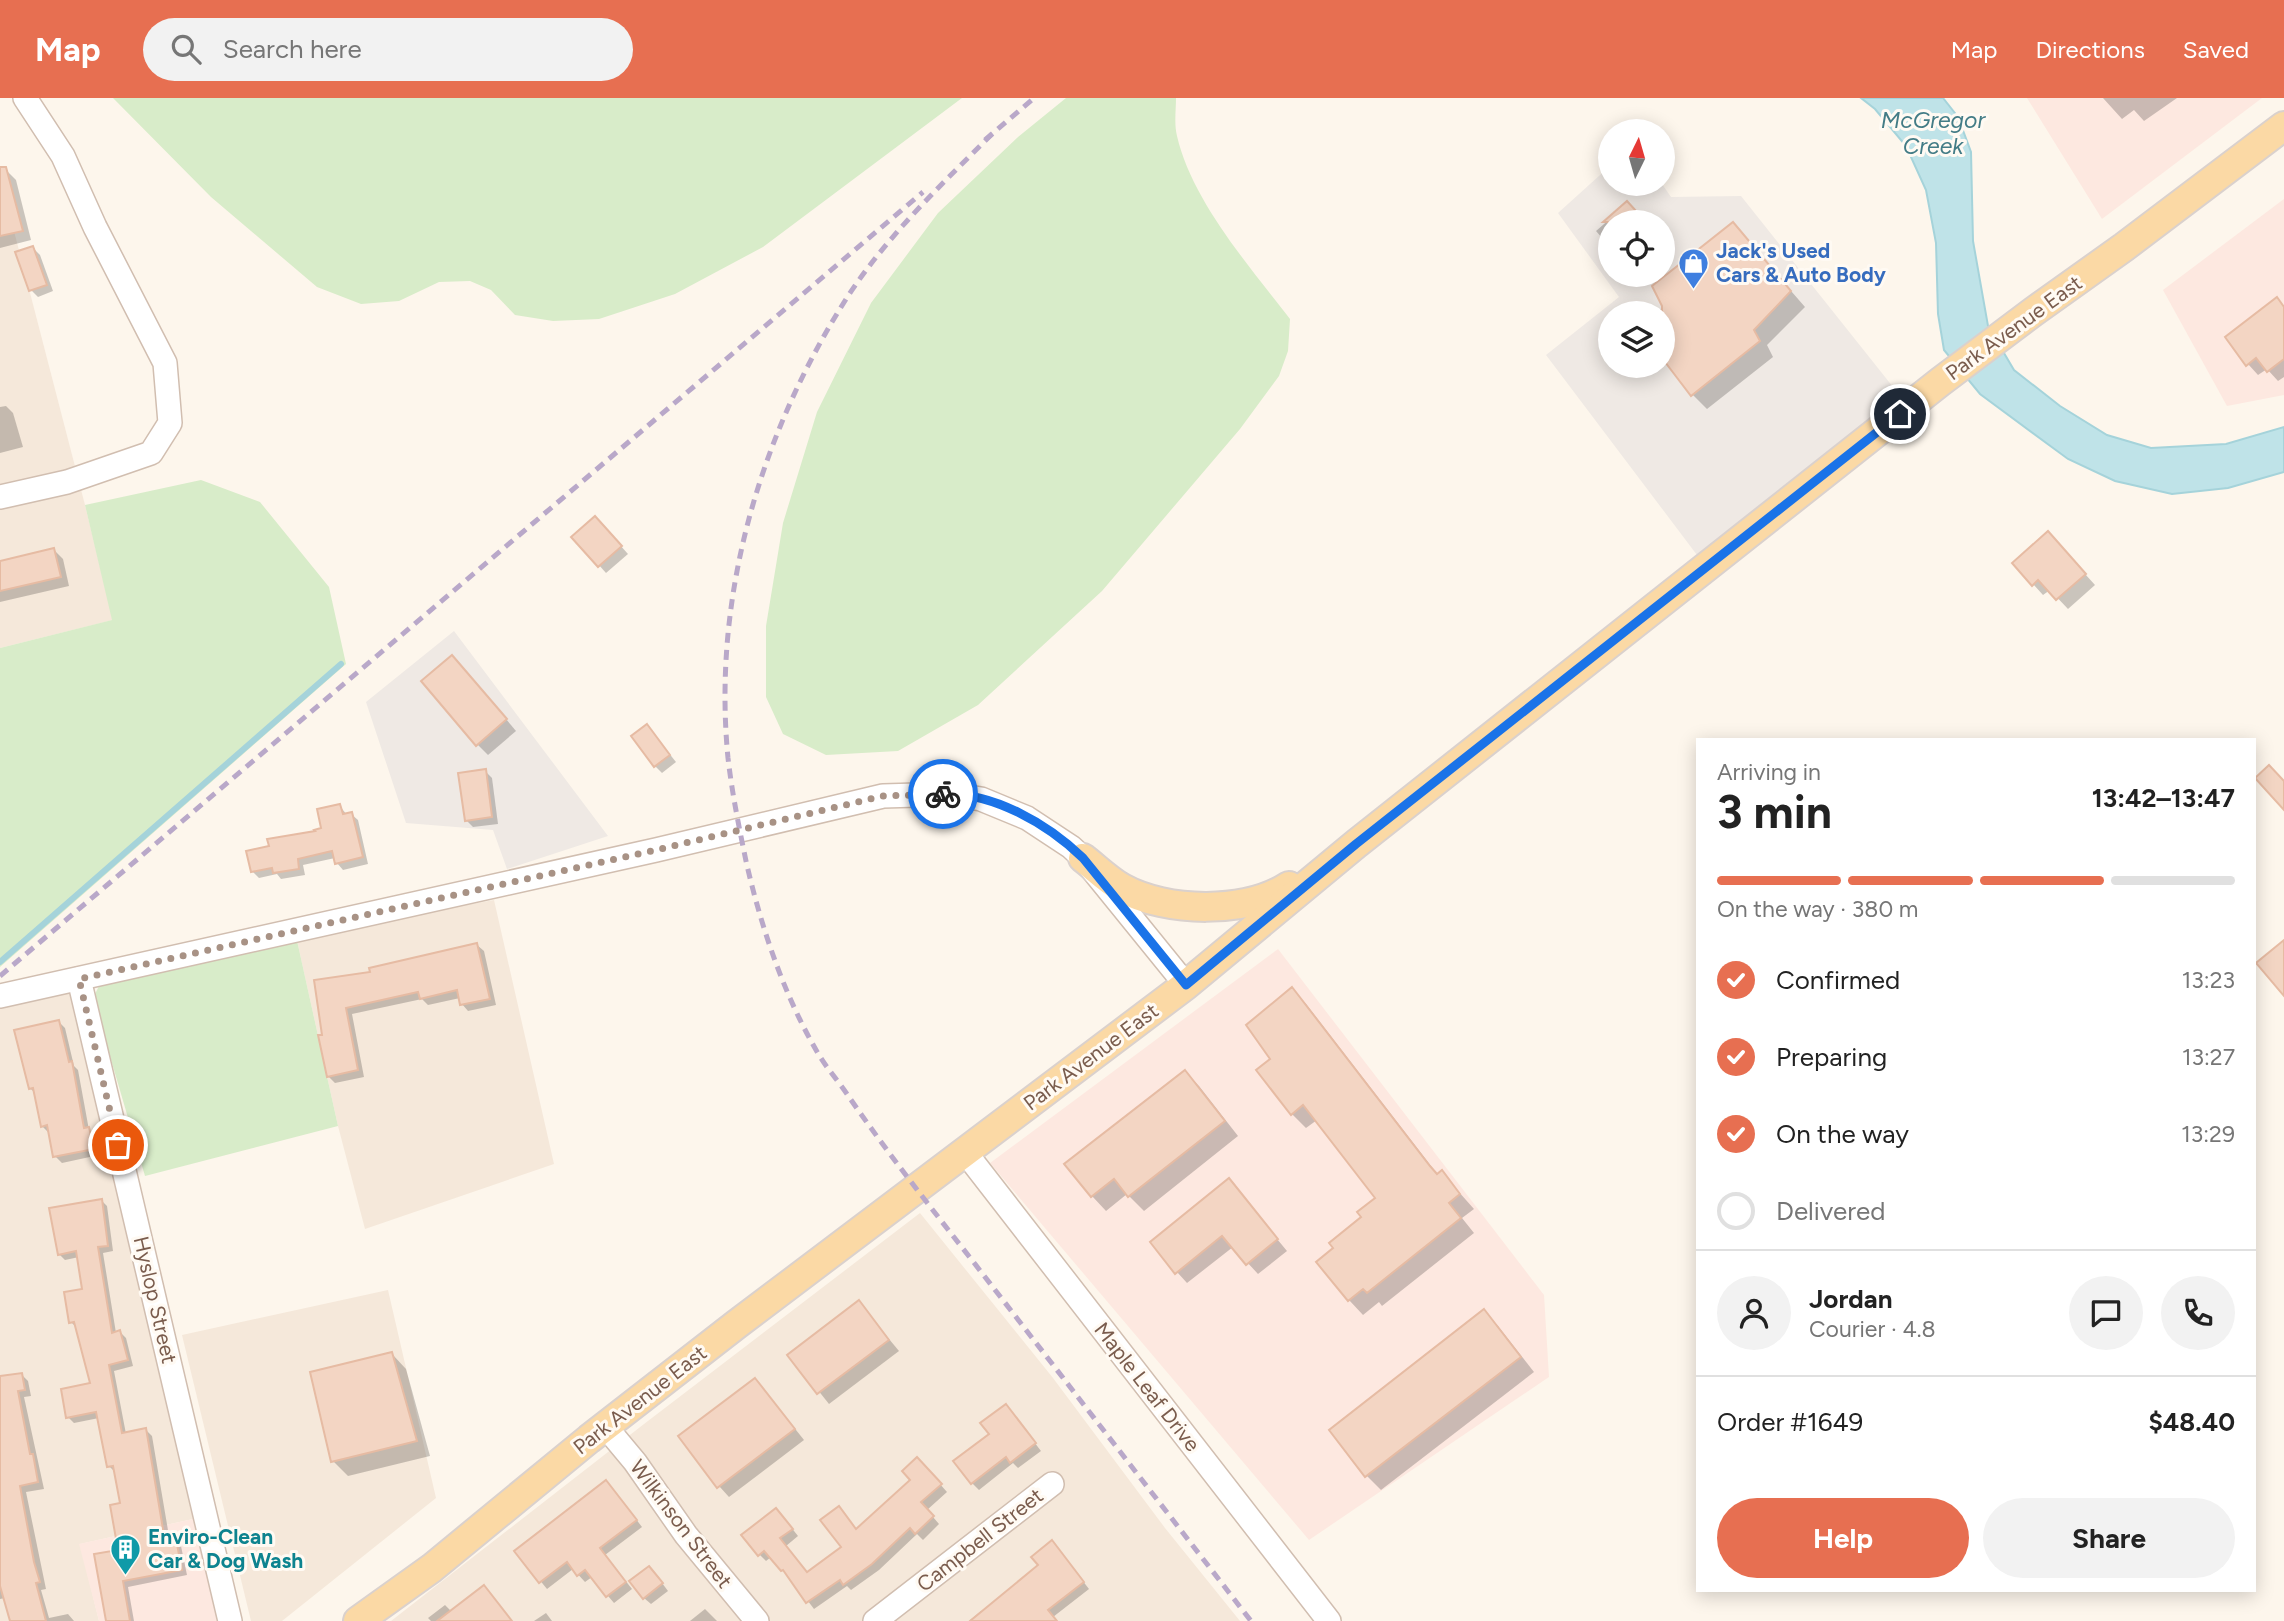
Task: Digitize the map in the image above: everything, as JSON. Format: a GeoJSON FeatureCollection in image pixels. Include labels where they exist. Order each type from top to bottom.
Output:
{"type":"FeatureCollection","features":[{"type":"Feature","properties":{"kind":"main road","name":"Park Avenue East"},"geometry":{"type":"LineString","coordinates":[[358,1621],[432,1568],[605,1426],[737,1324],[1186,985],[1356,844],[1940,382],[2284,126]]}},
{"type":"Feature","properties":{"kind":"main road"},"geometry":{"type":"LineString","coordinates":[[2124,247],[2284,150]]}},
{"type":"Feature","properties":{"kind":"main road"},"geometry":{"type":"LineString","coordinates":[[1083,858],[1122,888],[1144,896],[1169,902],[1218,906],[1245,904],[1273,896],[1356,844]]}},
{"type":"Feature","properties":{"kind":"street"},"geometry":{"type":"LineString","coordinates":[[0,497],[68,482],[151,453],[170,423],[165,363],[95,227],[63,156],[25,98]]}},
{"type":"Feature","properties":{"kind":"street"},"geometry":{"type":"LineString","coordinates":[[0,996],[656,850],[883,796],[951,794],[981,799],[1027,818],[1071,847],[1083,858],[1186,985]]}},
{"type":"Feature","properties":{"kind":"street","name":"Hyslop Street"},"geometry":{"type":"LineString","coordinates":[[79,979],[230,1621]]}},
{"type":"Feature","properties":{"kind":"street","name":"Maple Leaf Drive"},"geometry":{"type":"LineString","coordinates":[[965,1152],[1329,1621]]}},
{"type":"Feature","properties":{"kind":"street","name":"Wilkinson Street"},"geometry":{"type":"LineString","coordinates":[[605,1426],[635,1462],[686,1535],[757,1621]]}},
{"type":"Feature","properties":{"kind":"street","name":"Campbell Street"},"geometry":{"type":"LineString","coordinates":[[875,1621],[1052,1484]]}},
{"type":"Feature","properties":{"kind":"shaded area"},"geometry":{"type":"Polygon","coordinates":[[[2027,98],[2262,98],[2102,219],[2027,98]]]}},
{"type":"Feature","properties":{"kind":"shaded area"},"geometry":{"type":"Polygon","coordinates":[[[0,177],[113,620],[0,648],[0,177]]]}},
{"type":"Feature","properties":{"kind":"shaded area"},"geometry":{"type":"Polygon","coordinates":[[[1598,177],[1598,196],[1741,196],[1901,397],[1697,555],[1546,355],[1598,314],[1598,378],[1675,378],[1675,301],[1614,301],[1619,297],[1612,287],[1675,287],[1675,210],[1598,210],[1598,268],[1558,213],[1598,177]]]}},
{"type":"Feature","properties":{"kind":"shaded area"},"geometry":{"type":"Polygon","coordinates":[[[2284,199],[2284,395],[2227,406],[2163,290],[2284,199]]]}},
{"type":"Feature","properties":{"kind":"shaded area"},"geometry":{"type":"Polygon","coordinates":[[[454,631],[608,836],[507,869],[493,830],[406,823],[366,702],[454,631]]]}},
{"type":"Feature","properties":{"kind":"shaded area"},"geometry":{"type":"Polygon","coordinates":[[[494,900],[554,1164],[365,1229],[338,1126],[296,936],[494,900]]]}},
{"type":"Feature","properties":{"kind":"shaded area"},"geometry":{"type":"Polygon","coordinates":[[[1278,949],[1544,1295],[1549,1377],[1309,1540],[990,1163],[1278,949]]]}},
{"type":"Feature","properties":{"kind":"shaded area"},"geometry":{"type":"Polygon","coordinates":[[[67,992],[76,998],[193,1519],[80,1544],[99,1621],[0,1621],[0,1006],[67,992]]]}},
{"type":"Feature","properties":{"kind":"shaded area"},"geometry":{"type":"Polygon","coordinates":[[[920,1213],[1053,1378],[1165,1528],[1240,1621],[391,1621],[644,1424],[920,1213]]]}},
{"type":"Feature","properties":{"kind":"shaded area"},"geometry":{"type":"Polygon","coordinates":[[[388,1290],[436,1498],[282,1621],[251,1621],[182,1335],[388,1290]]]}},
{"type":"Feature","properties":{"kind":"shaded area"},"geometry":{"type":"Polygon","coordinates":[[[193,1519],[218,1621],[99,1621],[79,1544],[193,1519]]]}},
{"type":"Feature","properties":{"kind":"green space"},"geometry":{"type":"Polygon","coordinates":[[[113,98],[962,98],[763,247],[675,294],[599,319],[553,321],[515,315],[491,290],[470,281],[439,282],[399,301],[361,304],[317,287],[211,197],[113,98]]]}},
{"type":"Feature","properties":{"kind":"green space"},"geometry":{"type":"Polygon","coordinates":[[[1066,98],[1176,98],[1177,136],[1195,185],[1224,232],[1290,319],[1288,351],[1279,376],[1240,429],[1102,591],[978,705],[898,751],[826,755],[783,734],[766,697],[766,626],[783,523],[817,412],[871,303],[938,213],[1018,137],[1066,98]]]}},
{"type":"Feature","properties":{"kind":"green space"},"geometry":{"type":"Polygon","coordinates":[[[201,480],[260,502],[329,587],[346,664],[0,967],[0,648],[112,620],[85,505],[201,480]]]}},
{"type":"Feature","properties":{"kind":"green space"},"geometry":{"type":"Polygon","coordinates":[[[296,936],[338,1126],[145,1176],[93,998],[100,984],[296,936]]]}},
{"type":"Feature","properties":{"kind":"water","name":"McGregor Creek"},"geometry":{"type":"Polygon","coordinates":[[[1861,98],[1943,98],[1958,117],[1971,152],[1973,241],[1988,326],[2014,370],[2060,406],[2107,435],[2151,448],[2226,444],[2284,427],[2284,472],[2228,488],[2172,494],[2115,481],[2068,459],[1980,394],[1944,350],[1938,314],[1936,243],[1926,190],[1906,146],[1875,109],[1861,98]]]}},
{"type":"Feature","properties":{"kind":"building"},"geometry":{"type":"Polygon","coordinates":[[[0,167],[6,167],[23,231],[0,236],[0,167]]]}},
{"type":"Feature","properties":{"kind":"building"},"geometry":{"type":"Polygon","coordinates":[[[1627,201],[1635,210],[1617,210],[1627,201]]]}},
{"type":"Feature","properties":{"kind":"building"},"geometry":{"type":"Polygon","coordinates":[[[1733,222],[1791,291],[1754,330],[1760,341],[1691,396],[1675,375],[1675,301],[1660,301],[1652,287],[1675,287],[1675,268],[1733,222]]]}},
{"type":"Feature","properties":{"kind":"building"},"geometry":{"type":"Polygon","coordinates":[[[33,246],[47,285],[29,291],[15,252],[33,246]]]}},
{"type":"Feature","properties":{"kind":"building"},"geometry":{"type":"Polygon","coordinates":[[[2277,297],[2284,307],[2284,359],[2267,372],[2256,358],[2246,366],[2225,337],[2277,297]]]}},
{"type":"Feature","properties":{"kind":"building"},"geometry":{"type":"Polygon","coordinates":[[[595,516],[622,546],[598,567],[571,537],[595,516]]]}},
{"type":"Feature","properties":{"kind":"building"},"geometry":{"type":"Polygon","coordinates":[[[2048,531],[2086,574],[2056,600],[2038,580],[2032,586],[2012,563],[2048,531]]]}},
{"type":"Feature","properties":{"kind":"building"},"geometry":{"type":"Polygon","coordinates":[[[54,548],[61,577],[0,591],[0,561],[54,548]]]}},
{"type":"Feature","properties":{"kind":"building"},"geometry":{"type":"Polygon","coordinates":[[[452,655],[507,719],[476,746],[421,681],[452,655]]]}},
{"type":"Feature","properties":{"kind":"building"},"geometry":{"type":"Polygon","coordinates":[[[647,724],[670,755],[654,767],[631,736],[647,724]]]}},
{"type":"Feature","properties":{"kind":"building"},"geometry":{"type":"Polygon","coordinates":[[[2269,765],[2284,781],[2284,810],[2256,779],[2269,765]]]}},
{"type":"Feature","properties":{"kind":"building"},"geometry":{"type":"Polygon","coordinates":[[[486,769],[492,817],[465,821],[458,773],[486,769]]]}},
{"type":"Feature","properties":{"kind":"building"},"geometry":{"type":"Polygon","coordinates":[[[340,804],[343,814],[352,812],[363,857],[335,864],[332,851],[298,859],[299,869],[273,873],[272,868],[251,872],[246,851],[269,846],[267,839],[321,828],[317,809],[340,804]]]}},
{"type":"Feature","properties":{"kind":"building"},"geometry":{"type":"Polygon","coordinates":[[[2284,940],[2284,996],[2256,963],[2284,940]]]}},
{"type":"Feature","properties":{"kind":"building"},"geometry":{"type":"Polygon","coordinates":[[[477,943],[490,999],[460,1005],[457,990],[420,999],[418,992],[346,1008],[358,1070],[327,1077],[318,1035],[322,1035],[314,980],[370,972],[369,968],[477,943]]]}},
{"type":"Feature","properties":{"kind":"building"},"geometry":{"type":"Polygon","coordinates":[[[1292,987],[1430,1166],[1437,1174],[1442,1170],[1460,1194],[1449,1203],[1461,1218],[1367,1293],[1363,1289],[1348,1301],[1316,1262],[1333,1248],[1329,1243],[1361,1217],[1357,1212],[1375,1198],[1303,1105],[1291,1115],[1256,1070],[1270,1059],[1246,1025],[1292,987]]]}},
{"type":"Feature","properties":{"kind":"building"},"geometry":{"type":"Polygon","coordinates":[[[59,1020],[69,1062],[72,1061],[84,1128],[89,1127],[94,1149],[53,1157],[47,1125],[41,1127],[33,1088],[29,1089],[14,1030],[59,1020]]]}},
{"type":"Feature","properties":{"kind":"building"},"geometry":{"type":"Polygon","coordinates":[[[1185,1070],[1225,1121],[1128,1197],[1114,1179],[1091,1197],[1064,1164],[1185,1070]]]}},
{"type":"Feature","properties":{"kind":"building"},"geometry":{"type":"Polygon","coordinates":[[[1229,1178],[1278,1239],[1246,1265],[1222,1236],[1175,1274],[1150,1242],[1229,1178]]]}},
{"type":"Feature","properties":{"kind":"building"},"geometry":{"type":"Polygon","coordinates":[[[102,1199],[108,1246],[98,1247],[112,1333],[120,1330],[128,1360],[109,1365],[122,1433],[146,1428],[165,1541],[176,1539],[182,1570],[123,1581],[130,1621],[106,1621],[94,1554],[118,1550],[110,1505],[120,1503],[113,1466],[107,1467],[96,1412],[66,1418],[61,1389],[90,1383],[74,1322],[69,1323],[64,1292],[82,1289],[76,1251],[58,1255],[49,1208],[102,1199]]]}},
{"type":"Feature","properties":{"kind":"building"},"geometry":{"type":"Polygon","coordinates":[[[859,1300],[889,1340],[817,1394],[787,1355],[859,1300]]]}},
{"type":"Feature","properties":{"kind":"building"},"geometry":{"type":"Polygon","coordinates":[[[1484,1309],[1521,1357],[1365,1477],[1329,1430],[1484,1309]]]}},
{"type":"Feature","properties":{"kind":"building"},"geometry":{"type":"Polygon","coordinates":[[[392,1352],[417,1441],[331,1462],[310,1372],[392,1352]]]}},
{"type":"Feature","properties":{"kind":"building"},"geometry":{"type":"Polygon","coordinates":[[[22,1373],[25,1390],[18,1391],[38,1482],[20,1486],[40,1582],[36,1583],[46,1621],[10,1621],[0,1586],[0,1376],[22,1373]]]}},
{"type":"Feature","properties":{"kind":"building"},"geometry":{"type":"Polygon","coordinates":[[[755,1378],[795,1429],[717,1488],[678,1436],[755,1378]]]}},
{"type":"Feature","properties":{"kind":"building"},"geometry":{"type":"Polygon","coordinates":[[[1006,1404],[1036,1443],[1010,1463],[1006,1457],[971,1484],[953,1461],[989,1434],[980,1423],[1006,1404]]]}},
{"type":"Feature","properties":{"kind":"building"},"geometry":{"type":"Polygon","coordinates":[[[917,1457],[942,1484],[921,1502],[934,1516],[915,1534],[910,1528],[872,1564],[843,1585],[840,1580],[806,1603],[783,1570],[781,1571],[764,1551],[758,1556],[741,1535],[776,1508],[793,1529],[780,1538],[807,1572],[841,1547],[820,1520],[839,1506],[856,1529],[910,1480],[902,1471],[917,1457]]]}},
{"type":"Feature","properties":{"kind":"building"},"geometry":{"type":"Polygon","coordinates":[[[606,1480],[637,1520],[600,1548],[626,1582],[606,1597],[585,1570],[577,1576],[567,1562],[539,1583],[514,1551],[606,1480]]]}},
{"type":"Feature","properties":{"kind":"building"},"geometry":{"type":"Polygon","coordinates":[[[1052,1540],[1084,1582],[1048,1610],[1057,1621],[970,1621],[1038,1565],[1031,1557],[1052,1540]]]}},
{"type":"Feature","properties":{"kind":"building"},"geometry":{"type":"Polygon","coordinates":[[[649,1566],[663,1583],[643,1599],[629,1581],[649,1566]]]}},
{"type":"Feature","properties":{"kind":"building"},"geometry":{"type":"Polygon","coordinates":[[[484,1585],[512,1621],[437,1621],[484,1585]]]}},
{"type":"Feature","properties":{"kind":"waterway"},"geometry":{"type":"LineString","coordinates":[[0,962],[341,664]]}},
{"type":"Feature","properties":{"kind":"railway"},"geometry":{"type":"LineString","coordinates":[[985,140],[1034,98]]}},
{"type":"Feature","properties":{"kind":"railway"},"geometry":{"type":"LineString","coordinates":[[992,134],[898,231],[848,296],[817,348],[790,403],[768,459],[749,517],[736,576],[728,637],[725,697],[728,758],[734,797],[746,861],[766,936],[784,985],[819,1055],[911,1182],[1251,1621]]}},
{"type":"Feature","properties":{"kind":"railway"},"geometry":{"type":"LineString","coordinates":[[0,976],[923,192]]}},
{"type":"Feature","properties":{"kind":"way so far"},"geometry":{"type":"LineString","coordinates":[[118,1145],[79,979],[656,850],[883,796],[943,794]]}},
{"type":"Feature","properties":{"kind":"place","name":"Jack's Used Cars & Auto Body"},"geometry":{"type":"Point","coordinates":[1693,290]}},
{"type":"Feature","properties":{"kind":"place","name":"Enviro-Clean Car & Dog Wash"},"geometry":{"type":"Point","coordinates":[125,1576]}},
{"type":"Feature","properties":{"kind":"route"},"geometry":{"type":"LineString","coordinates":[[943,794],[981,799],[1006,808],[1027,818],[1071,847],[1083,858],[1186,985],[1356,844],[1900,414]]}}]}
